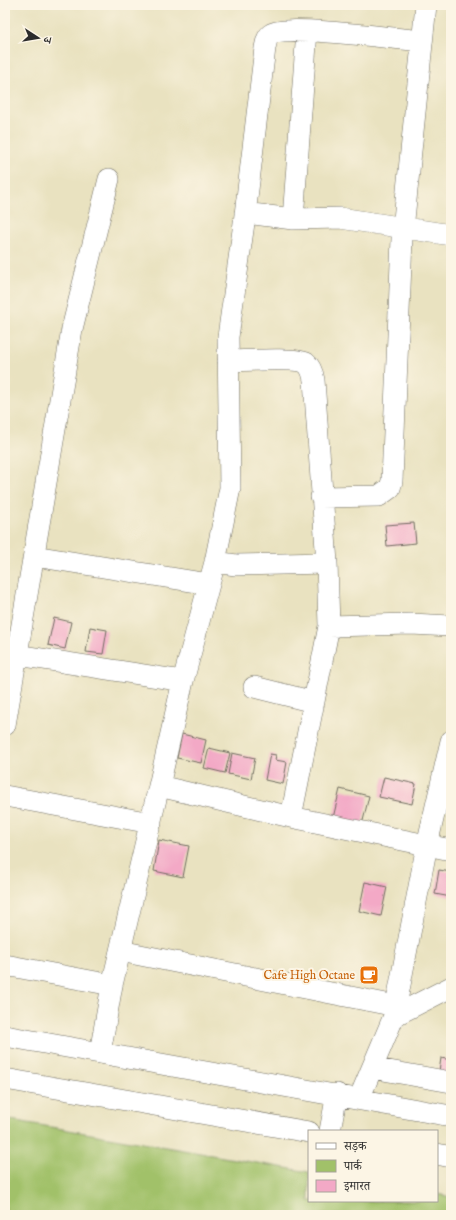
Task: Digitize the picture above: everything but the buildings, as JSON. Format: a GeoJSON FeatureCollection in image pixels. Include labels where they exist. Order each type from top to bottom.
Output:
{"type":"FeatureCollection","features":[{"type":"Feature","properties":{"kind":"street"},"geometry":{"type":"LineString","coordinates":[[321,497],[379,496],[390,488],[392,481],[403,227],[426,5]]}},
{"type":"Feature","properties":{"kind":"street"},"geometry":{"type":"LineString","coordinates":[[100,1052],[112,985],[183,681],[215,562],[230,488],[228,338],[263,63],[268,39],[271,33],[278,30],[307,31],[422,41]]}},
{"type":"Feature","properties":{"kind":"street"},"geometry":{"type":"LineString","coordinates":[[293,219],[307,31]]}},
{"type":"Feature","properties":{"kind":"street"},"geometry":{"type":"LineString","coordinates":[[5,725],[72,329],[109,179]]}},
{"type":"Feature","properties":{"kind":"street"},"geometry":{"type":"LineString","coordinates":[[245,213],[293,219],[340,218],[451,235]]}},
{"type":"Feature","properties":{"kind":"street"},"geometry":{"type":"LineString","coordinates":[[228,361],[295,360],[306,363],[311,369],[314,380],[321,497],[327,563],[329,626],[291,817]]}},
{"type":"Feature","properties":{"kind":"street"},"geometry":{"type":"LineString","coordinates":[[34,556],[209,584]]}},
{"type":"Feature","properties":{"kind":"street"},"geometry":{"type":"LineString","coordinates":[[215,562],[236,564],[327,563]]}},
{"type":"Feature","properties":{"kind":"street"},"geometry":{"type":"LineString","coordinates":[[329,626],[411,624],[451,626]]}},
{"type":"Feature","properties":{"kind":"street"},"geometry":{"type":"LineString","coordinates":[[17,654],[183,681]]}},
{"type":"Feature","properties":{"kind":"street"},"geometry":{"type":"LineString","coordinates":[[254,687],[314,702]]}},
{"type":"Feature","properties":{"kind":"street"},"geometry":{"type":"LineString","coordinates":[[359,1099],[395,1011],[427,845],[451,742]]}},
{"type":"Feature","properties":{"kind":"street"},"geometry":{"type":"LineString","coordinates":[[159,786],[291,817],[451,850]]}},
{"type":"Feature","properties":{"kind":"street"},"geometry":{"type":"LineString","coordinates":[[5,796],[151,822]]}},
{"type":"Feature","properties":{"kind":"street"},"geometry":{"type":"LineString","coordinates":[[120,951],[395,1011],[451,987]]}},
{"type":"Feature","properties":{"kind":"street"},"geometry":{"type":"LineString","coordinates":[[5,965],[112,985]]}},
{"type":"Feature","properties":{"kind":"street"},"geometry":{"type":"LineString","coordinates":[[5,1036],[337,1094],[451,1116]]}},
{"type":"Feature","properties":{"kind":"street"},"geometry":{"type":"LineString","coordinates":[[372,1068],[451,1082]]}},
{"type":"Feature","properties":{"kind":"street"},"geometry":{"type":"LineString","coordinates":[[5,1079],[308,1132]]}},
{"type":"Feature","properties":{"kind":"street"},"geometry":{"type":"LineString","coordinates":[[330,1130],[337,1094]]}},
{"type":"Feature","properties":{"kind":"street"},"geometry":{"type":"LineString","coordinates":[[438,1154],[451,1157]]}},
{"type":"Feature","properties":{"kind":"green space"},"geometry":{"type":"Polygon","coordinates":[[[5,1119],[308,1172],[308,1202],[438,1202],[438,1194],[451,1197],[451,1215],[5,1215],[5,1119]]]}},
{"type":"Feature","properties":{"kind":"place","name":"Cafe High Octane"},"geometry":{"type":"Point","coordinates":[369,975]}}]}
